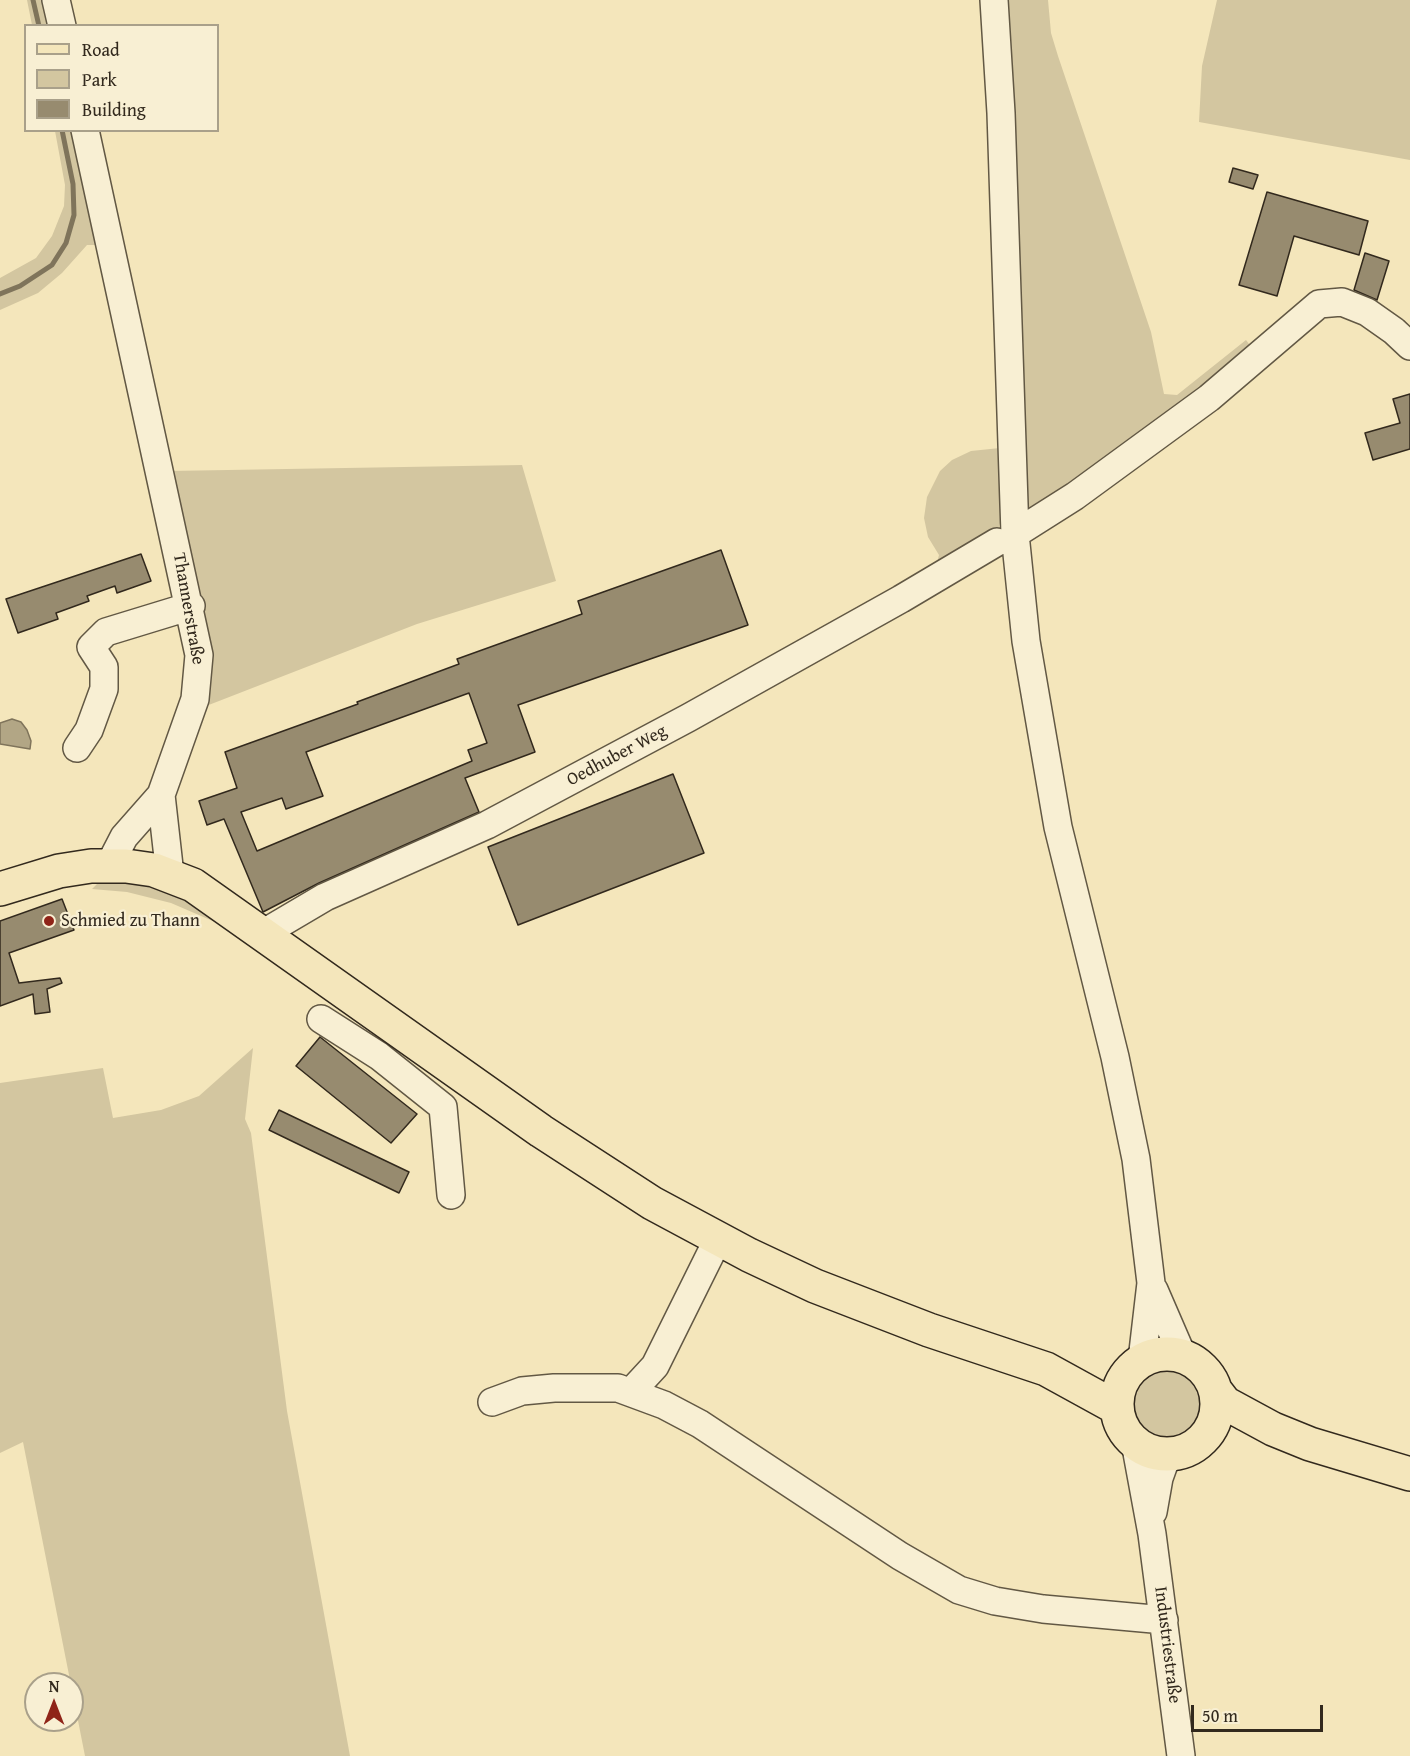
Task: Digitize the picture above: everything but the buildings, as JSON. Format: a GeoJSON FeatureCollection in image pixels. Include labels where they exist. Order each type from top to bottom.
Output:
{"type":"FeatureCollection","features":[{"type":"Feature","properties":{"kind":"main road"},"geometry":{"type":"LineString","coordinates":[[0,889],[59,871],[109,866],[141,868],[170,875],[208,895],[264,933],[398,1030],[612,1179],[718,1239],[815,1286],[868,1307],[1046,1369],[1117,1408]]}},
{"type":"Feature","properties":{"kind":"main road"},"geometry":{"type":"LineString","coordinates":[[1046,1369],[1135,1367],[1166,1354],[1182,1357],[1199,1366],[1225,1403],[1244,1415],[1310,1444]]}},
{"type":"Feature","properties":{"kind":"main road"},"geometry":{"type":"LineString","coordinates":[[1135,1367],[1118,1392],[1117,1408],[1121,1424],[1135,1442],[1160,1453],[1173,1453],[1191,1447],[1206,1435],[1217,1431],[1240,1431],[1310,1444],[1410,1474]]}},
{"type":"Feature","properties":{"kind":"main road"},"geometry":{"type":"LineString","coordinates":[[1206,1435],[1214,1421],[1217,1406],[1215,1390]]}},
{"type":"Feature","properties":{"kind":"street"},"geometry":{"type":"LineString","coordinates":[[56,0],[62,24]]}},
{"type":"Feature","properties":{"kind":"street"},"geometry":{"type":"LineString","coordinates":[[994,0],[1001,113],[1006,538],[1058,826],[1120,1080],[1136,1159],[1151,1283],[1182,1357]]}},
{"type":"Feature","properties":{"kind":"street","name":"Thannerstraße"},"geometry":{"type":"LineString","coordinates":[[85,132],[191,606],[199,655],[199,680],[195,699],[161,795],[124,837],[109,866]]}},
{"type":"Feature","properties":{"kind":"street","name":"Oedhuber Weg"},"geometry":{"type":"LineString","coordinates":[[264,933],[325,897],[487,825],[688,718],[1006,538],[1075,496],[1209,398],[1319,304],[1342,303],[1367,312],[1394,330],[1410,346]]}},
{"type":"Feature","properties":{"kind":"street"},"geometry":{"type":"LineString","coordinates":[[77,748],[94,720],[104,689],[104,667],[91,647],[106,632],[191,606]]}},
{"type":"Feature","properties":{"kind":"street","name":"Thannerstraße"},"geometry":{"type":"LineString","coordinates":[[161,795],[170,875]]}},
{"type":"Feature","properties":{"kind":"street"},"geometry":{"type":"LineString","coordinates":[[321,1019],[379,1056],[443,1107],[451,1195]]}},
{"type":"Feature","properties":{"kind":"street"},"geometry":{"type":"LineString","coordinates":[[379,1056],[398,1030]]}},
{"type":"Feature","properties":{"kind":"street"},"geometry":{"type":"LineString","coordinates":[[632,1392],[654,1366],[718,1239]]}},
{"type":"Feature","properties":{"kind":"street"},"geometry":{"type":"LineString","coordinates":[[1135,1367],[1151,1283]]}},
{"type":"Feature","properties":{"kind":"street"},"geometry":{"type":"LineString","coordinates":[[492,1402],[522,1391],[587,1385],[618,1388],[632,1392],[720,1436],[900,1557],[959,1590],[995,1601],[1042,1609],[1164,1620]]}},
{"type":"Feature","properties":{"kind":"street","name":"Industriestraße"},"geometry":{"type":"LineString","coordinates":[[1135,1442],[1152,1534],[1181,1756]]}},
{"type":"Feature","properties":{"kind":"street","name":"Industriestraße"},"geometry":{"type":"LineString","coordinates":[[1152,1534],[1154,1497],[1164,1464],[1173,1453]]}},
{"type":"Feature","properties":{"kind":"green space"},"geometry":{"type":"Polygon","coordinates":[[[27,0],[47,0],[53,24],[32,24],[27,0]]]}},
{"type":"Feature","properties":{"kind":"green space"},"geometry":{"type":"Polygon","coordinates":[[[1005,0],[1048,0],[1051,33],[1151,332],[1164,394],[1177,395],[1246,340],[1255,352],[1038,510],[1029,507],[1022,500],[1005,0]]]}},
{"type":"Feature","properties":{"kind":"green space"},"geometry":{"type":"Polygon","coordinates":[[[1217,0],[1410,0],[1410,160],[1199,122],[1202,66],[1217,0]]]}},
{"type":"Feature","properties":{"kind":"green space"},"geometry":{"type":"Polygon","coordinates":[[[55,132],[76,132],[99,245],[87,245],[62,273],[38,293],[0,310],[0,278],[36,258],[52,236],[64,206],[65,185],[55,132]]]}},
{"type":"Feature","properties":{"kind":"green space"},"geometry":{"type":"Polygon","coordinates":[[[1000,448],[1002,516],[997,533],[934,574],[939,555],[928,537],[924,518],[927,497],[940,471],[952,460],[971,451],[1000,448]]]}},
{"type":"Feature","properties":{"kind":"green space"},"geometry":{"type":"Polygon","coordinates":[[[522,465],[556,581],[417,624],[201,708],[169,471],[522,465]]]}},
{"type":"Feature","properties":{"kind":"green space"},"geometry":{"type":"Polygon","coordinates":[[[125,880],[180,892],[222,925],[171,903],[127,892],[92,889],[97,884],[125,880]]]}},
{"type":"Feature","properties":{"kind":"green space"},"geometry":{"type":"Polygon","coordinates":[[[253,1048],[245,1119],[251,1133],[287,1411],[350,1756],[85,1756],[80,1732],[84,1732],[84,1672],[68,1672],[23,1442],[0,1453],[0,1083],[103,1068],[113,1118],[161,1110],[199,1096],[253,1048]]]}},
{"type":"Feature","properties":{"kind":"green space"},"geometry":{"type":"Polygon","coordinates":[[[1168,1363],[1183,1366],[1196,1374],[1204,1387],[1207,1402],[1204,1417],[1196,1430],[1183,1438],[1168,1441],[1153,1438],[1140,1430],[1132,1417],[1129,1402],[1132,1387],[1140,1374],[1153,1366],[1168,1363]]]}},
{"type":"Feature","properties":{"kind":"shaded area"},"geometry":{"type":"Polygon","coordinates":[[[12,719],[21,722],[27,730],[31,741],[30,749],[0,744],[0,723],[12,719]]]}},
{"type":"Feature","properties":{"kind":"waterway"},"geometry":{"type":"LineString","coordinates":[[33,0],[39,24]]}},
{"type":"Feature","properties":{"kind":"waterway"},"geometry":{"type":"LineString","coordinates":[[0,294],[20,286],[52,265],[66,243],[74,215],[73,184],[62,132]]}},
{"type":"Feature","properties":{"kind":"place","name":"Schmied zu Thann"},"geometry":{"type":"Point","coordinates":[49,921]}}]}
